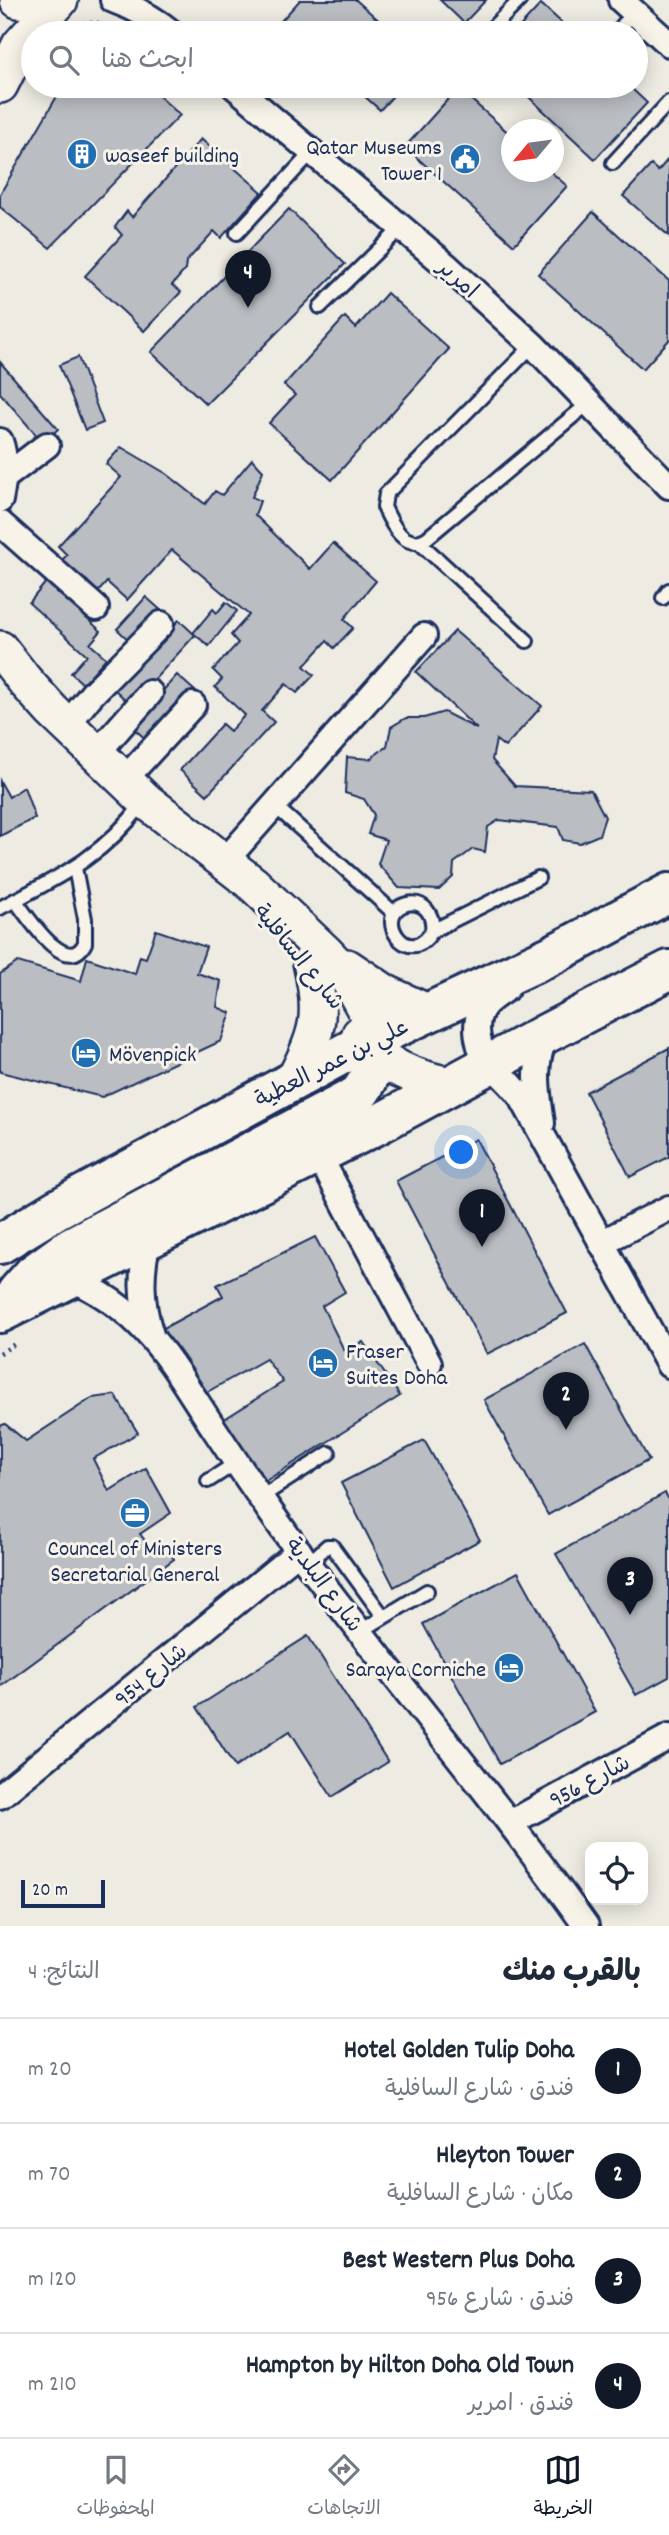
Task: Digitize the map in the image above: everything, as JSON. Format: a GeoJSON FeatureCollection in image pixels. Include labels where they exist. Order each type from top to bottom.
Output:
{"type":"FeatureCollection","features":[{"type":"Feature","properties":{"kind":"main road","name":"علي بن عمر العطية"},"geometry":{"type":"LineString","coordinates":[[0,1244],[57,1209],[294,1080],[374,1044],[429,1013],[550,956],[669,893]]}},
{"type":"Feature","properties":{"kind":"main road"},"geometry":{"type":"LineString","coordinates":[[2,1312],[318,1154],[669,970]]}},
{"type":"Feature","properties":{"kind":"main road"},"geometry":{"type":"LineString","coordinates":[[2,1312],[33,1274],[72,1246],[358,1095],[366,1085],[374,1044]]}},
{"type":"Feature","properties":{"kind":"street"},"geometry":{"type":"LineString","coordinates":[[18,0],[51,0]]}},
{"type":"Feature","properties":{"kind":"street"},"geometry":{"type":"LineString","coordinates":[[41,21],[60,0]]}},
{"type":"Feature","properties":{"kind":"street"},"geometry":{"type":"LineString","coordinates":[[113,0],[133,7],[157,21]]}},
{"type":"Feature","properties":{"kind":"street"},"geometry":{"type":"LineString","coordinates":[[158,0],[169,21]]}},
{"type":"Feature","properties":{"kind":"street"},"geometry":{"type":"LineString","coordinates":[[627,6],[647,21]]}},
{"type":"Feature","properties":{"kind":"street"},"geometry":{"type":"LineString","coordinates":[[648,22],[666,35]]}},
{"type":"Feature","properties":{"kind":"street"},"geometry":{"type":"LineString","coordinates":[[0,85],[21,44]]}},
{"type":"Feature","properties":{"kind":"street","name":"امرير"},"geometry":{"type":"LineString","coordinates":[[248,98],[533,345],[669,486]]}},
{"type":"Feature","properties":{"kind":"street"},"geometry":{"type":"LineString","coordinates":[[0,441],[4,453],[2,489]]}},
{"type":"Feature","properties":{"kind":"street"},"geometry":{"type":"LineString","coordinates":[[2,489],[47,444]]}},
{"type":"Feature","properties":{"kind":"street"},"geometry":{"type":"LineString","coordinates":[[0,523],[96,608]]}},
{"type":"Feature","properties":{"kind":"street"},"geometry":{"type":"LineString","coordinates":[[67,725],[92,694],[161,624]]}},
{"type":"Feature","properties":{"kind":"street"},"geometry":{"type":"LineString","coordinates":[[224,862],[424,636]]}},
{"type":"Feature","properties":{"kind":"street","name":"شارع السافلية"},"geometry":{"type":"LineString","coordinates":[[0,649],[24,681],[135,790],[268,897],[318,958],[374,1044],[412,1075],[450,1085]]}},
{"type":"Feature","properties":{"kind":"street"},"geometry":{"type":"LineString","coordinates":[[97,753],[150,693]]}},
{"type":"Feature","properties":{"kind":"street"},"geometry":{"type":"LineString","coordinates":[[135,790],[193,705]]}},
{"type":"Feature","properties":{"kind":"street"},"geometry":{"type":"LineString","coordinates":[[550,956],[485,1005],[477,1020],[477,1036],[491,1064],[511,1082],[544,1137],[669,1365]]}},
{"type":"Feature","properties":{"kind":"street"},"geometry":{"type":"LineString","coordinates":[[294,1080],[317,1026],[318,958],[429,1013]]}},
{"type":"Feature","properties":{"kind":"street"},"geometry":{"type":"LineString","coordinates":[[544,1137],[536,1069],[540,1048],[547,1033]]}},
{"type":"Feature","properties":{"kind":"street"},"geometry":{"type":"LineString","coordinates":[[318,1154],[429,1363]]}},
{"type":"Feature","properties":{"kind":"street"},"geometry":{"type":"LineString","coordinates":[[601,1243],[669,1208]]}},
{"type":"Feature","properties":{"kind":"street","name":"شارع البلدية"},"geometry":{"type":"LineString","coordinates":[[149,1237],[142,1276],[142,1296],[152,1335]]}},
{"type":"Feature","properties":{"kind":"street","name":"شارع البلدية"},"geometry":{"type":"LineString","coordinates":[[72,1279],[104,1294],[152,1335],[236,1463],[304,1557],[510,1823],[586,1926]]}},
{"type":"Feature","properties":{"kind":"street","name":"شارع 954"},"geometry":{"type":"LineString","coordinates":[[0,1796],[304,1557]]}},
{"type":"Feature","properties":{"kind":"street","name":"شارع 956"},"geometry":{"type":"LineString","coordinates":[[510,1823],[669,1737]]}},
{"type":"Feature","properties":{"kind":"lane"},"geometry":{"type":"LineString","coordinates":[[499,21],[520,0]]}},
{"type":"Feature","properties":{"kind":"lane"},"geometry":{"type":"LineString","coordinates":[[613,163],[669,102]]}},
{"type":"Feature","properties":{"kind":"lane"},"geometry":{"type":"LineString","coordinates":[[237,233],[312,152]]}},
{"type":"Feature","properties":{"kind":"lane"},"geometry":{"type":"LineString","coordinates":[[320,307],[401,228]]}},
{"type":"Feature","properties":{"kind":"lane"},"geometry":{"type":"LineString","coordinates":[[533,345],[386,494],[384,507],[404,539],[411,543],[420,543],[590,402]]}},
{"type":"Feature","properties":{"kind":"lane"},"geometry":{"type":"LineString","coordinates":[[420,543],[527,641]]}},
{"type":"Feature","properties":{"kind":"lane"},"geometry":{"type":"LineString","coordinates":[[0,908],[75,869],[107,844],[128,823],[135,790]]}},
{"type":"Feature","properties":{"kind":"lane"},"geometry":{"type":"LineString","coordinates":[[274,805],[394,913]]}},
{"type":"Feature","properties":{"kind":"lane"},"geometry":{"type":"LineString","coordinates":[[15,900],[52,946],[69,954],[76,953],[85,943],[86,931],[75,869]]}},
{"type":"Feature","properties":{"kind":"lane"},"geometry":{"type":"LineString","coordinates":[[432,932],[538,878]]}},
{"type":"Feature","properties":{"kind":"lane"},"geometry":{"type":"LineString","coordinates":[[409,904],[425,908],[431,914],[432,932],[428,939],[420,944],[403,943],[392,930],[394,913],[409,904]]}},
{"type":"Feature","properties":{"kind":"lane"},"geometry":{"type":"LineString","coordinates":[[261,1497],[329,1452]]}},
{"type":"Feature","properties":{"kind":"lane"},"geometry":{"type":"LineString","coordinates":[[208,1481],[236,1463]]}},
{"type":"Feature","properties":{"kind":"lane"},"geometry":{"type":"LineString","coordinates":[[304,1557],[332,1546],[383,1616]]}},
{"type":"Feature","properties":{"kind":"lane"},"geometry":{"type":"LineString","coordinates":[[361,1631],[427,1591]]}},
{"type":"Feature","properties":{"kind":"building"},"geometry":{"type":"Polygon","coordinates":[[[300,0],[356,0],[380,21],[281,21],[300,0]]]}},
{"type":"Feature","properties":{"kind":"building"},"geometry":{"type":"Polygon","coordinates":[[[440,0],[486,0],[466,21],[462,21],[440,0]]]}},
{"type":"Feature","properties":{"kind":"building"},"geometry":{"type":"Polygon","coordinates":[[[541,4],[560,21],[525,21],[541,4]]]}},
{"type":"Feature","properties":{"kind":"building","name":"waseef building"},"geometry":{"type":"Polygon","coordinates":[[[56,98],[161,98],[180,115],[50,248],[0,207],[0,194],[56,98]]]}},
{"type":"Feature","properties":{"kind":"building"},"geometry":{"type":"Polygon","coordinates":[[[366,98],[391,98],[380,110],[366,98]]]}},
{"type":"Feature","properties":{"kind":"building","name":"Qatar Museums Tower 1"},"geometry":{"type":"Polygon","coordinates":[[[449,98],[469,98],[501,126],[501,182],[562,182],[567,186],[514,245],[405,147],[449,98]]]}},
{"type":"Feature","properties":{"kind":"building"},"geometry":{"type":"Polygon","coordinates":[[[530,98],[642,98],[647,103],[595,159],[564,130],[564,119],[552,119],[530,98]]]}},
{"type":"Feature","properties":{"kind":"building"},"geometry":{"type":"Polygon","coordinates":[[[201,139],[262,192],[221,238],[214,231],[186,262],[185,270],[172,285],[181,292],[144,331],[85,276],[122,235],[115,227],[127,211],[132,217],[201,139]]]}},
{"type":"Feature","properties":{"kind":"building"},"geometry":{"type":"Polygon","coordinates":[[[669,158],[669,236],[623,196],[651,165],[658,171],[669,158]]]}},
{"type":"Feature","properties":{"kind":"building"},"geometry":{"type":"Polygon","coordinates":[[[289,209],[345,264],[206,404],[151,352],[289,209]]]}},
{"type":"Feature","properties":{"kind":"building"},"geometry":{"type":"Polygon","coordinates":[[[593,212],[669,281],[669,340],[643,369],[538,274],[593,212]]]}},
{"type":"Feature","properties":{"kind":"building"},"geometry":{"type":"Polygon","coordinates":[[[387,293],[449,349],[332,480],[269,423],[295,395],[284,385],[345,317],[356,328],[387,293]]]}},
{"type":"Feature","properties":{"kind":"building"},"geometry":{"type":"Polygon","coordinates":[[[78,357],[103,423],[85,430],[59,365],[78,357]]]}},
{"type":"Feature","properties":{"kind":"building"},"geometry":{"type":"Polygon","coordinates":[[[0,362],[58,429],[43,443],[0,393],[0,362]]]}},
{"type":"Feature","properties":{"kind":"building"},"geometry":{"type":"Polygon","coordinates":[[[121,447],[167,474],[205,504],[215,491],[222,495],[252,459],[263,471],[252,497],[260,501],[255,515],[310,569],[333,543],[376,581],[344,619],[353,628],[334,648],[327,641],[304,666],[314,675],[297,693],[286,684],[262,711],[274,722],[207,795],[180,770],[222,724],[230,731],[245,715],[215,687],[222,679],[213,670],[238,643],[231,635],[249,615],[172,550],[127,600],[107,582],[98,592],[86,580],[80,586],[57,565],[67,555],[58,546],[121,477],[106,464],[121,447]]]}},
{"type":"Feature","properties":{"kind":"building"},"geometry":{"type":"Polygon","coordinates":[[[46,582],[101,631],[90,644],[106,658],[83,684],[71,673],[87,655],[29,603],[46,582]]]}},
{"type":"Feature","properties":{"kind":"building"},"geometry":{"type":"Polygon","coordinates":[[[146,597],[163,612],[134,645],[117,629],[146,597]]]}},
{"type":"Feature","properties":{"kind":"building"},"geometry":{"type":"Polygon","coordinates":[[[226,602],[237,611],[209,646],[193,633],[213,609],[217,613],[226,602]]]}},
{"type":"Feature","properties":{"kind":"building"},"geometry":{"type":"Polygon","coordinates":[[[179,620],[195,635],[131,705],[114,689],[179,620]]]}},
{"type":"Feature","properties":{"kind":"building"},"geometry":{"type":"Polygon","coordinates":[[[455,631],[542,706],[505,747],[496,740],[492,760],[515,786],[591,790],[605,817],[599,835],[580,843],[563,840],[558,827],[499,820],[488,827],[485,852],[473,849],[454,863],[453,877],[439,890],[399,888],[378,864],[386,840],[368,834],[374,815],[364,799],[345,793],[347,757],[370,759],[387,746],[391,727],[406,718],[424,718],[444,712],[477,729],[416,672],[455,631]]]}},
{"type":"Feature","properties":{"kind":"building"},"geometry":{"type":"Polygon","coordinates":[[[177,675],[195,691],[149,742],[131,726],[177,675]]]}},
{"type":"Feature","properties":{"kind":"building"},"geometry":{"type":"Polygon","coordinates":[[[0,781],[9,797],[24,787],[35,818],[0,836],[0,781]]]}},
{"type":"Feature","properties":{"kind":"building"},"geometry":{"type":"Polygon","coordinates":[[[156,930],[206,947],[197,973],[221,981],[217,1007],[231,1013],[221,1041],[102,1097],[0,1072],[0,974],[18,962],[81,981],[87,958],[135,974],[140,956],[146,958],[156,930]]]}},
{"type":"Feature","properties":{"kind":"building"},"geometry":{"type":"Polygon","coordinates":[[[669,1048],[669,1157],[630,1177],[586,1092],[669,1048]]]}},
{"type":"Feature","properties":{"kind":"building"},"geometry":{"type":"Polygon","coordinates":[[[476,1139],[567,1313],[487,1354],[396,1181],[476,1139]]]}},
{"type":"Feature","properties":{"kind":"building","name":"Fraser Suites Doha"},"geometry":{"type":"Polygon","coordinates":[[[315,1237],[345,1292],[322,1306],[344,1350],[363,1342],[400,1396],[256,1487],[215,1425],[283,1382],[266,1359],[200,1396],[162,1329],[223,1296],[217,1285],[315,1237]]]}},
{"type":"Feature","properties":{"kind":"building"},"geometry":{"type":"Polygon","coordinates":[[[585,1344],[649,1460],[548,1515],[484,1400],[585,1344]]]}},
{"type":"Feature","properties":{"kind":"building"},"geometry":{"type":"Polygon","coordinates":[[[115,1395],[138,1433],[93,1459],[109,1491],[146,1468],[171,1513],[140,1534],[154,1552],[165,1546],[174,1559],[0,1687],[0,1426],[5,1424],[26,1441],[92,1398],[115,1395]]]}},
{"type":"Feature","properties":{"kind":"building"},"geometry":{"type":"Polygon","coordinates":[[[424,1440],[480,1540],[394,1587],[341,1483],[424,1440]]]}},
{"type":"Feature","properties":{"kind":"building"},"geometry":{"type":"Polygon","coordinates":[[[665,1493],[669,1500],[669,1677],[636,1695],[556,1554],[665,1493]]]}},
{"type":"Feature","properties":{"kind":"building","name":"Saraya Corniche"},"geometry":{"type":"Polygon","coordinates":[[[518,1572],[595,1712],[500,1764],[423,1624],[518,1572]]]}},
{"type":"Feature","properties":{"kind":"building"},"geometry":{"type":"Polygon","coordinates":[[[308,1636],[388,1762],[332,1797],[290,1731],[235,1767],[197,1707],[308,1636]]]}},
{"type":"Feature","properties":{"kind":"place","name":"waseef building"},"geometry":{"type":"Point","coordinates":[82,154]}},
{"type":"Feature","properties":{"kind":"place","name":"Qatar Museums Tower 1"},"geometry":{"type":"Point","coordinates":[465,159]}},
{"type":"Feature","properties":{"kind":"place","name":"Hampton by Hilton Doha Old Town"},"geometry":{"type":"Point","coordinates":[248,308]}},
{"type":"Feature","properties":{"kind":"place","name":"Mövenpick"},"geometry":{"type":"Point","coordinates":[86,1053]}},
{"type":"Feature","properties":{"kind":"place","name":"Hotel Golden Tulip Doha"},"geometry":{"type":"Point","coordinates":[482,1247]}},
{"type":"Feature","properties":{"kind":"place","name":"Fraser Suites Doha"},"geometry":{"type":"Point","coordinates":[323,1363]}},
{"type":"Feature","properties":{"kind":"place","name":"Hleyton Tower"},"geometry":{"type":"Point","coordinates":[566,1430]}},
{"type":"Feature","properties":{"kind":"place","name":"Councel of Ministers Secretarial General"},"geometry":{"type":"Point","coordinates":[135,1513]}},
{"type":"Feature","properties":{"kind":"place","name":"Best Western Plus Doha"},"geometry":{"type":"Point","coordinates":[630,1615]}},
{"type":"Feature","properties":{"kind":"place","name":"Saraya Corniche"},"geometry":{"type":"Point","coordinates":[509,1668]}}]}
